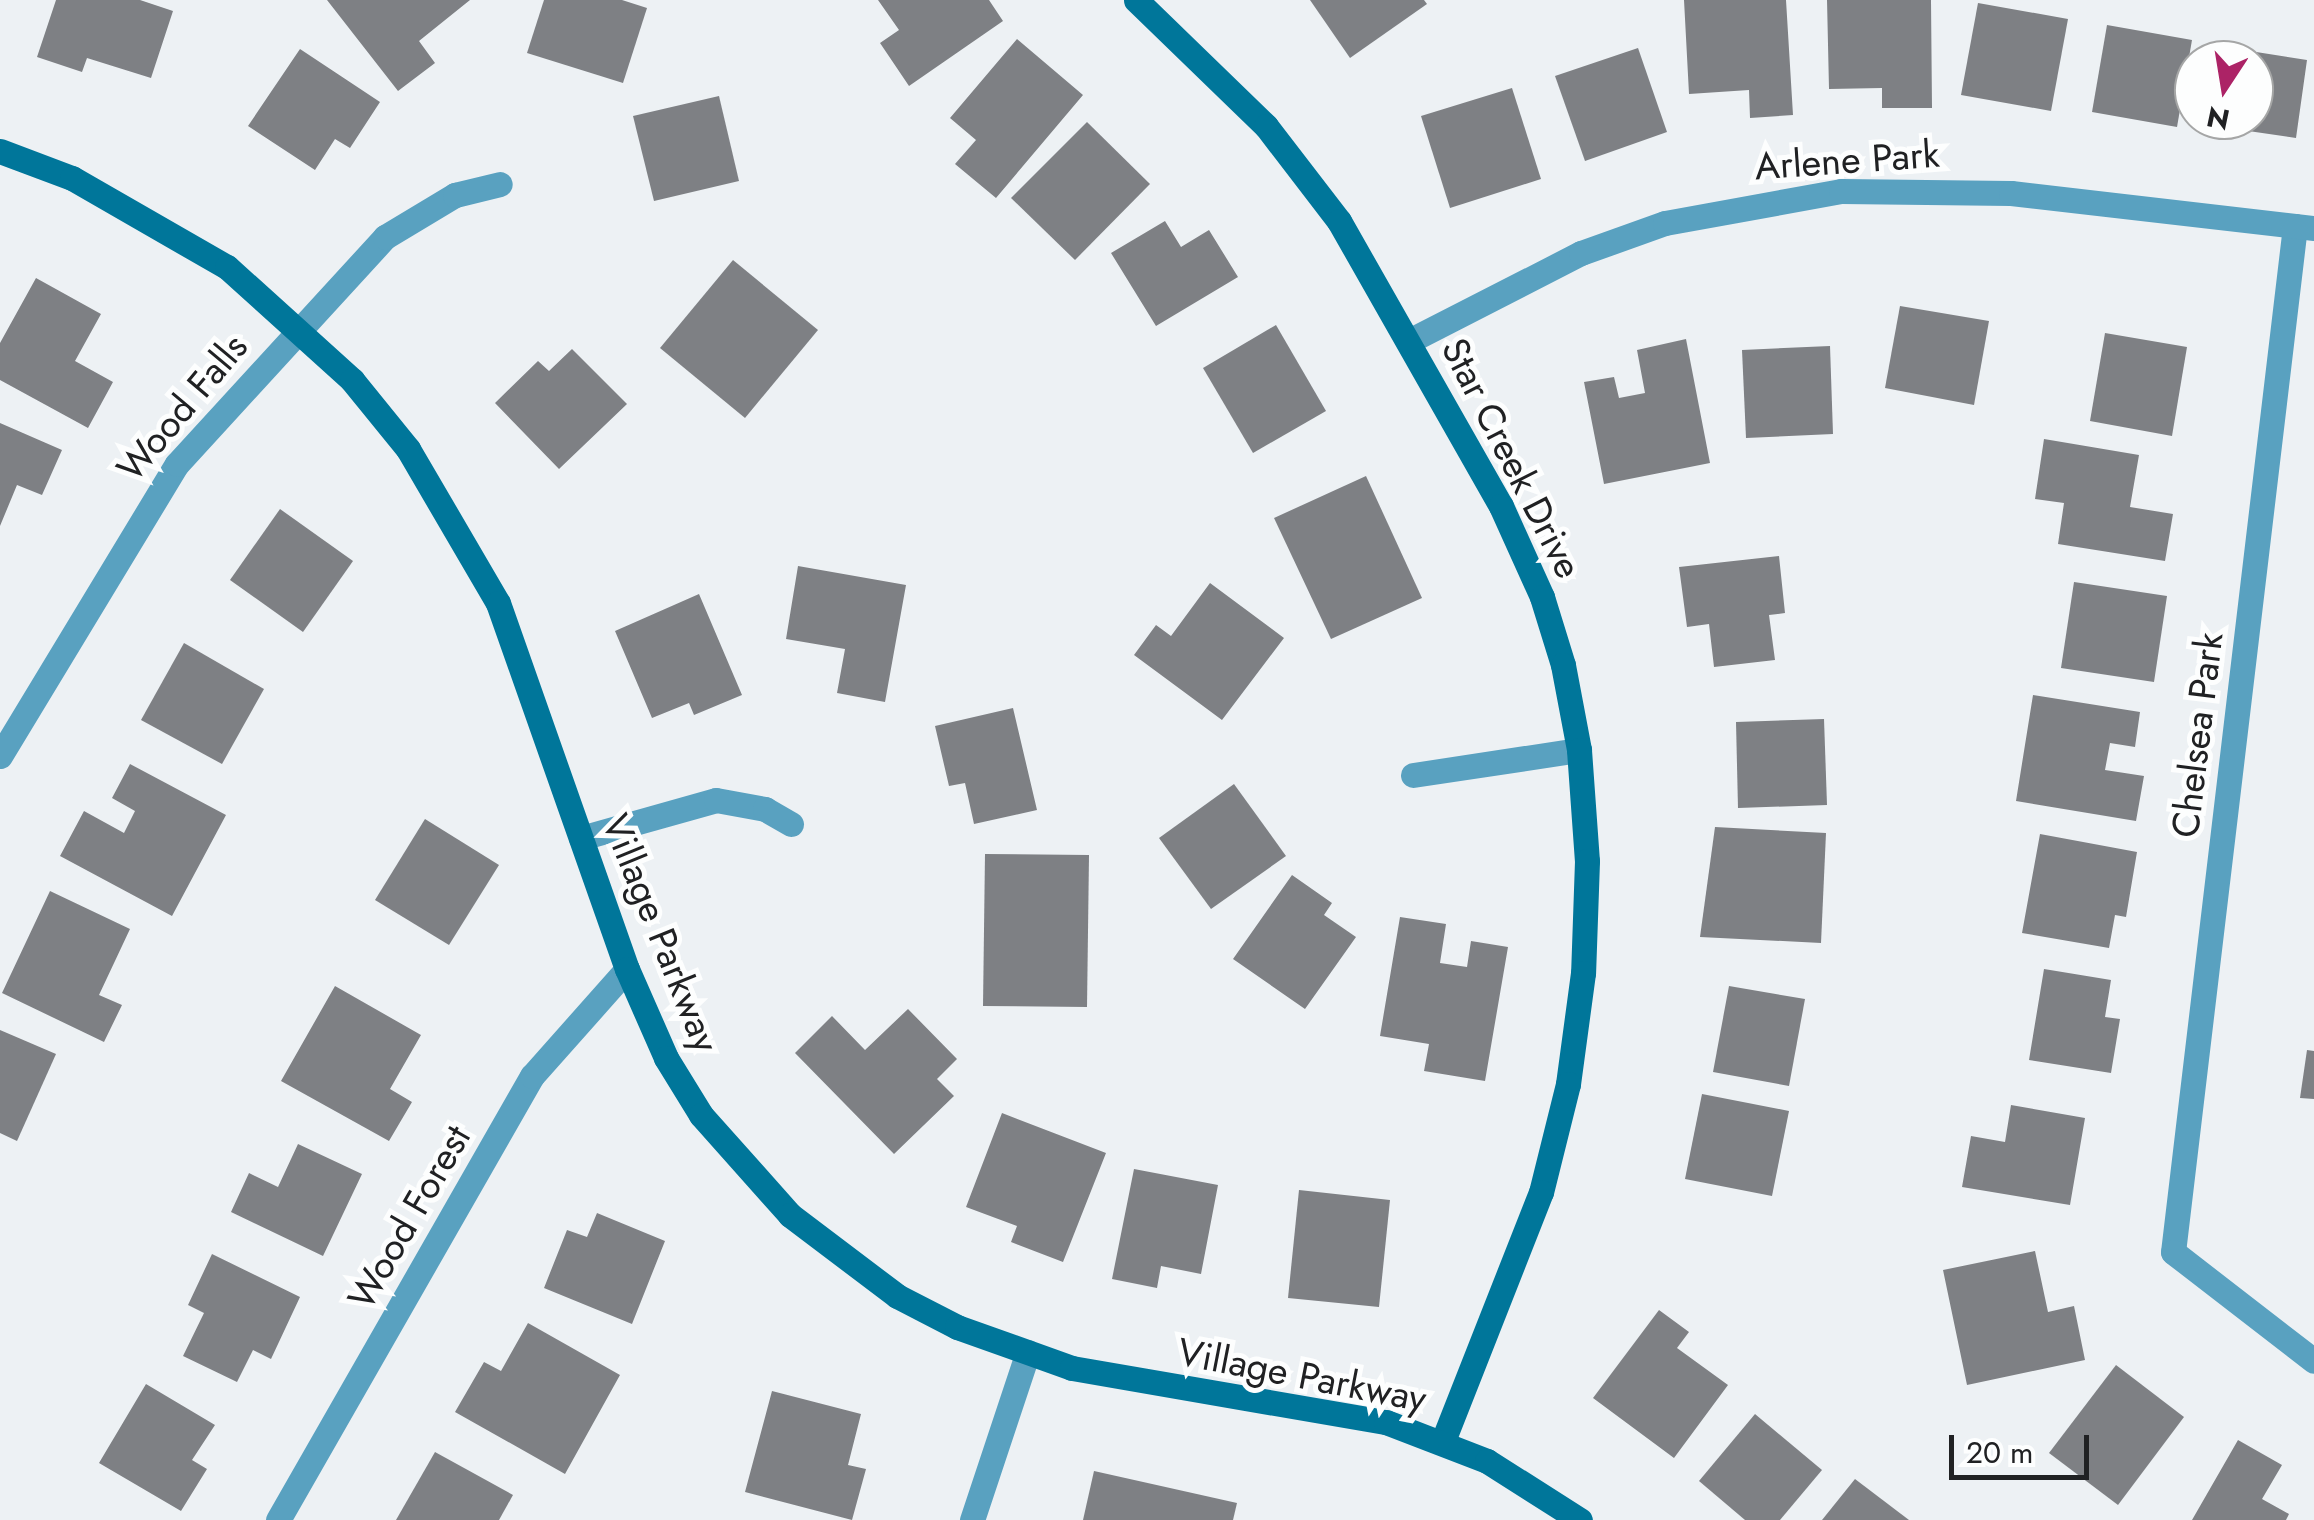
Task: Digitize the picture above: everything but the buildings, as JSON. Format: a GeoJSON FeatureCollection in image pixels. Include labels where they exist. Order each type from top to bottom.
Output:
{"type":"FeatureCollection","features":[{"type":"Feature","properties":{"kind":"street","name":"Star Creek Drive"},"geometry":{"type":"LineString","coordinates":[[1136,0],[1266,126],[1339,221],[1411,340],[1542,597],[1578,750],[1586,880],[1583,973],[1568,1084],[1542,1192],[1443,1442]]}},
{"type":"Feature","properties":{"kind":"street","name":"Village Parkway"},"geometry":{"type":"LineString","coordinates":[[0,151],[152,219],[227,266],[298,326],[397,435],[458,524],[524,669],[627,969],[666,1058],[701,1116],[790,1215],[897,1296],[957,1327],[1121,1378],[1386,1422],[1443,1442],[1580,1520]]}},
{"type":"Feature","properties":{"kind":"street","name":"Wood Falls"},"geometry":{"type":"LineString","coordinates":[[0,756],[166,479],[298,326],[385,237],[455,195],[500,184]]}},
{"type":"Feature","properties":{"kind":"street","name":"Arlene Park"},"geometry":{"type":"LineString","coordinates":[[1411,340],[1581,253],[1752,202],[1930,188],[2305,227]]}},
{"type":"Feature","properties":{"kind":"street","name":"Chelsea Park"},"geometry":{"type":"LineString","coordinates":[[2305,227],[2173,1252],[2314,1361]]}},
{"type":"Feature","properties":{"kind":"street"},"geometry":{"type":"LineString","coordinates":[[1414,775],[1578,750]]}},
{"type":"Feature","properties":{"kind":"street"},"geometry":{"type":"LineString","coordinates":[[581,838],[716,800],[765,809],[791,824]]}},
{"type":"Feature","properties":{"kind":"street","name":"Wood Forest"},"geometry":{"type":"LineString","coordinates":[[278,1520],[532,1076],[627,969]]}},
{"type":"Feature","properties":{"kind":"street"},"geometry":{"type":"LineString","coordinates":[[972,1520],[1028,1352]]}}]}
